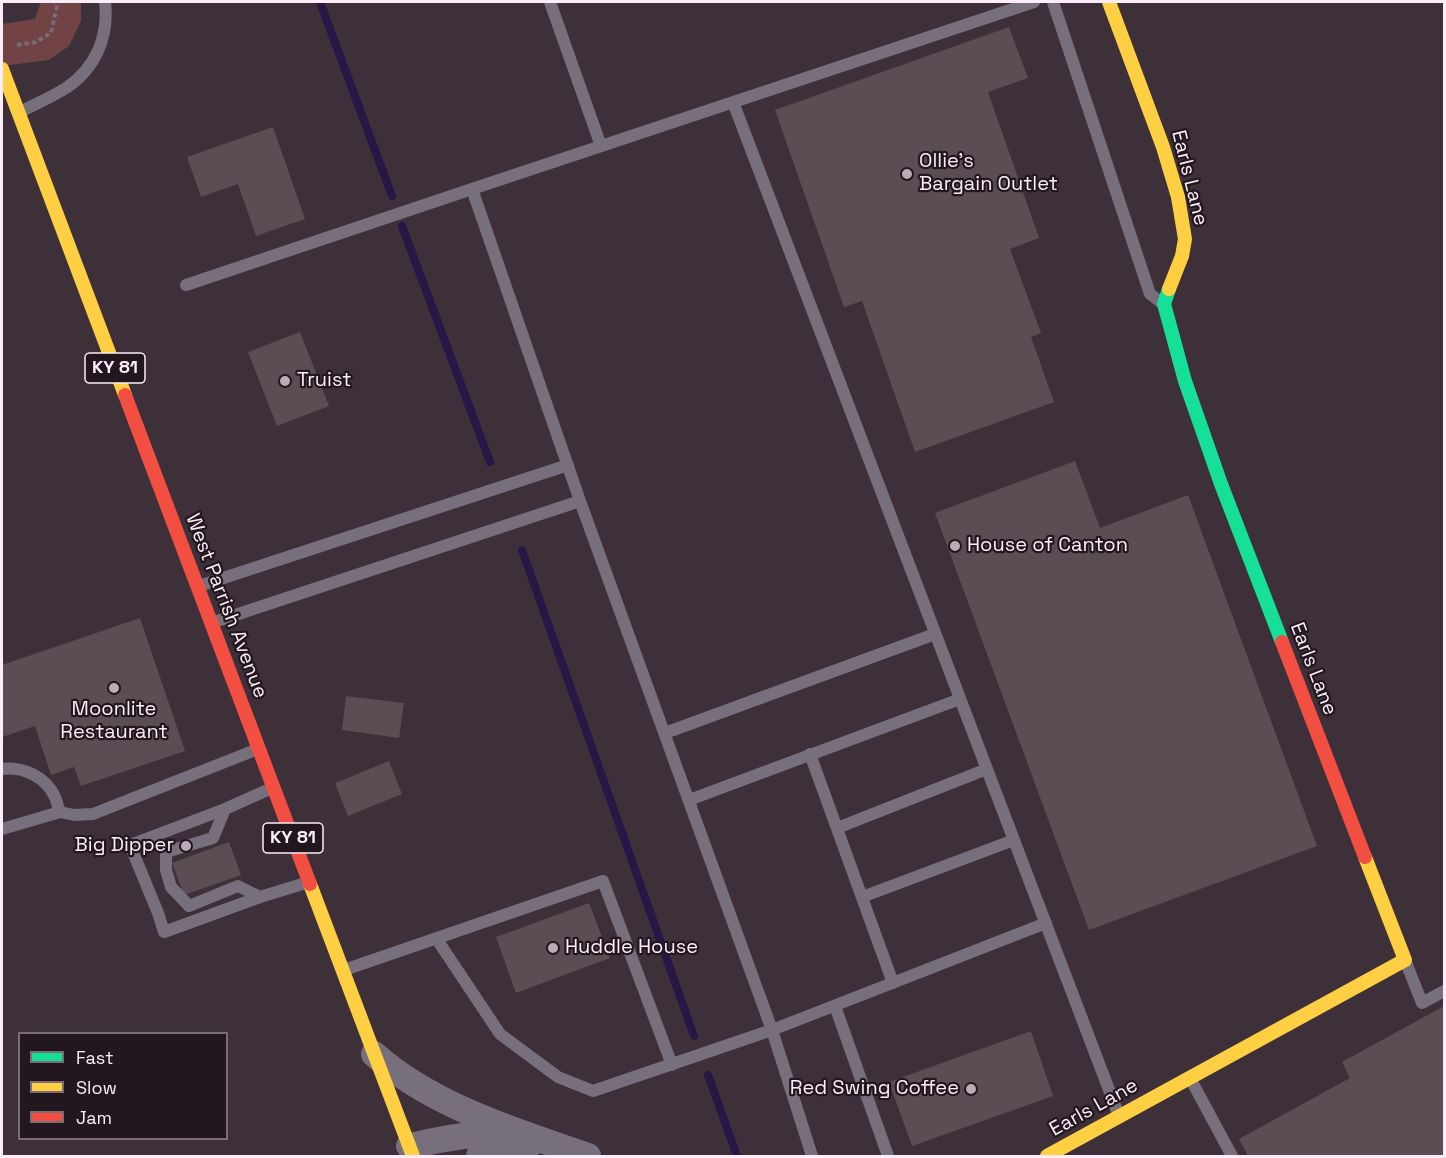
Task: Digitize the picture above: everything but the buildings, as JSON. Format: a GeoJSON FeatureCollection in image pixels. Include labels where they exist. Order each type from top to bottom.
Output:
{"type":"FeatureCollection","features":[{"type":"Feature","properties":{"kind":"street","name":"Earls Lane"},"geometry":{"type":"LineString","coordinates":[[1047,1156],[1405,960],[1221,484],[1185,381],[1164,304],[1182,256],[1185,239],[1178,197],[1163,147],[1109,2]]}},
{"type":"Feature","properties":{"kind":"street","name":"West Parrish Avenue"},"geometry":{"type":"LineString","coordinates":[[2,69],[10,116],[198,586],[411,1151]]}},
{"type":"Feature","properties":{"kind":"street"},"geometry":{"type":"LineString","coordinates":[[374,1054],[429,1092],[468,1111],[588,1156]]}},
{"type":"Feature","properties":{"kind":"street"},"geometry":{"type":"LineString","coordinates":[[411,1151],[443,1139],[499,1133],[541,1140]]}},
{"type":"Feature","properties":{"kind":"street"},"geometry":{"type":"LineString","coordinates":[[479,1156],[541,1140]]}},
{"type":"Feature","properties":{"kind":"lane"},"geometry":{"type":"LineString","coordinates":[[10,116],[67,88],[82,74],[95,58],[104,39],[107,16],[105,2]]}},
{"type":"Feature","properties":{"kind":"lane"},"geometry":{"type":"LineString","coordinates":[[550,2],[601,146]]}},
{"type":"Feature","properties":{"kind":"lane"},"geometry":{"type":"LineString","coordinates":[[186,285],[1034,2]]}},
{"type":"Feature","properties":{"kind":"lane"},"geometry":{"type":"LineString","coordinates":[[1053,2],[1150,294],[1164,304]]}},
{"type":"Feature","properties":{"kind":"lane"},"geometry":{"type":"LineString","coordinates":[[733,102],[1119,1116]]}},
{"type":"Feature","properties":{"kind":"lane"},"geometry":{"type":"LineString","coordinates":[[472,189],[580,501],[772,1030],[812,1156]]}},
{"type":"Feature","properties":{"kind":"lane"},"geometry":{"type":"LineString","coordinates":[[198,586],[568,465]]}},
{"type":"Feature","properties":{"kind":"lane"},"geometry":{"type":"LineString","coordinates":[[211,623],[580,501]]}},
{"type":"Feature","properties":{"kind":"lane"},"geometry":{"type":"LineString","coordinates":[[665,733],[935,634]]}},
{"type":"Feature","properties":{"kind":"lane"},"geometry":{"type":"LineString","coordinates":[[689,800],[960,699]]}},
{"type":"Feature","properties":{"kind":"lane"},"geometry":{"type":"LineString","coordinates":[[2,829],[60,812],[84,815],[93,813],[259,748]]}},
{"type":"Feature","properties":{"kind":"lane"},"geometry":{"type":"LineString","coordinates":[[810,754],[893,983]]}},
{"type":"Feature","properties":{"kind":"lane"},"geometry":{"type":"LineString","coordinates":[[2,769],[10,768],[30,772],[47,785],[55,797],[60,812]]}},
{"type":"Feature","properties":{"kind":"lane"},"geometry":{"type":"LineString","coordinates":[[837,828],[987,769]]}},
{"type":"Feature","properties":{"kind":"lane"},"geometry":{"type":"LineString","coordinates":[[274,788],[130,846],[164,932],[260,897],[310,882]]}},
{"type":"Feature","properties":{"kind":"lane"},"geometry":{"type":"LineString","coordinates":[[225,809],[213,838],[166,852],[166,870],[171,887],[189,906],[238,886],[260,897]]}},
{"type":"Feature","properties":{"kind":"lane"},"geometry":{"type":"LineString","coordinates":[[862,897],[1014,840]]}},
{"type":"Feature","properties":{"kind":"lane"},"geometry":{"type":"LineString","coordinates":[[343,971],[603,881],[672,1065]]}},
{"type":"Feature","properties":{"kind":"lane"},"geometry":{"type":"LineString","coordinates":[[436,938],[500,1034],[558,1077],[593,1091],[772,1030],[1046,923]]}},
{"type":"Feature","properties":{"kind":"lane"},"geometry":{"type":"LineString","coordinates":[[1405,960],[1422,1003],[1444,991]]}},
{"type":"Feature","properties":{"kind":"lane"},"geometry":{"type":"LineString","coordinates":[[835,1006],[888,1156]]}},
{"type":"Feature","properties":{"kind":"lane"},"geometry":{"type":"LineString","coordinates":[[1190,1077],[1232,1156]]}},
{"type":"Feature","properties":{"kind":"path"},"geometry":{"type":"LineString","coordinates":[[13,45],[36,42],[51,33],[57,6],[55,2]]}},
{"type":"Feature","properties":{"kind":"shaded area"},"geometry":{"type":"Polygon","coordinates":[[[41,2],[81,2],[81,21],[69,46],[49,60],[2,66],[2,24],[35,19],[41,2]]]}},
{"type":"Feature","properties":{"kind":"waterway"},"geometry":{"type":"LineString","coordinates":[[320,2],[392,196]]}},
{"type":"Feature","properties":{"kind":"waterway"},"geometry":{"type":"LineString","coordinates":[[402,226],[490,462]]}},
{"type":"Feature","properties":{"kind":"waterway"},"geometry":{"type":"LineString","coordinates":[[522,550],[694,1036]]}},
{"type":"Feature","properties":{"kind":"waterway"},"geometry":{"type":"LineString","coordinates":[[708,1075],[737,1156]]}},
{"type":"Feature","properties":{"kind":"traffic: fast"},"geometry":{"type":"LineString","coordinates":[[1169,289],[1164,304],[1185,381],[1221,484],[1282,642]]}},
{"type":"Feature","properties":{"kind":"traffic: slow"},"geometry":{"type":"LineString","coordinates":[[1109,2],[1163,147],[1178,197],[1185,239],[1182,256],[1169,289]]}},
{"type":"Feature","properties":{"kind":"traffic: slow"},"geometry":{"type":"LineString","coordinates":[[2,69],[125,395]]}},
{"type":"Feature","properties":{"kind":"traffic: slow"},"geometry":{"type":"LineString","coordinates":[[1047,1156],[1405,960],[1365,857]]}},
{"type":"Feature","properties":{"kind":"traffic: slow"},"geometry":{"type":"LineString","coordinates":[[310,884],[413,1156]]}},
{"type":"Feature","properties":{"kind":"traffic: jam"},"geometry":{"type":"LineString","coordinates":[[125,395],[310,884]]}},
{"type":"Feature","properties":{"kind":"traffic: jam"},"geometry":{"type":"LineString","coordinates":[[1282,642],[1365,857]]}},
{"type":"Feature","properties":{"kind":"place","name":"Ollie's Bargain Outlet"},"geometry":{"type":"Point","coordinates":[907,174]}},
{"type":"Feature","properties":{"kind":"place","name":"Truist"},"geometry":{"type":"Point","coordinates":[285,381]}},
{"type":"Feature","properties":{"kind":"place","name":"House of Canton"},"geometry":{"type":"Point","coordinates":[955,546]}},
{"type":"Feature","properties":{"kind":"place","name":"Moonlite Restaurant"},"geometry":{"type":"Point","coordinates":[114,688]}},
{"type":"Feature","properties":{"kind":"place","name":"Big Dipper"},"geometry":{"type":"Point","coordinates":[186,846]}},
{"type":"Feature","properties":{"kind":"place","name":"Huddle House"},"geometry":{"type":"Point","coordinates":[553,948]}},
{"type":"Feature","properties":{"kind":"place","name":"Red Swing Coffee"},"geometry":{"type":"Point","coordinates":[971,1089]}}]}
